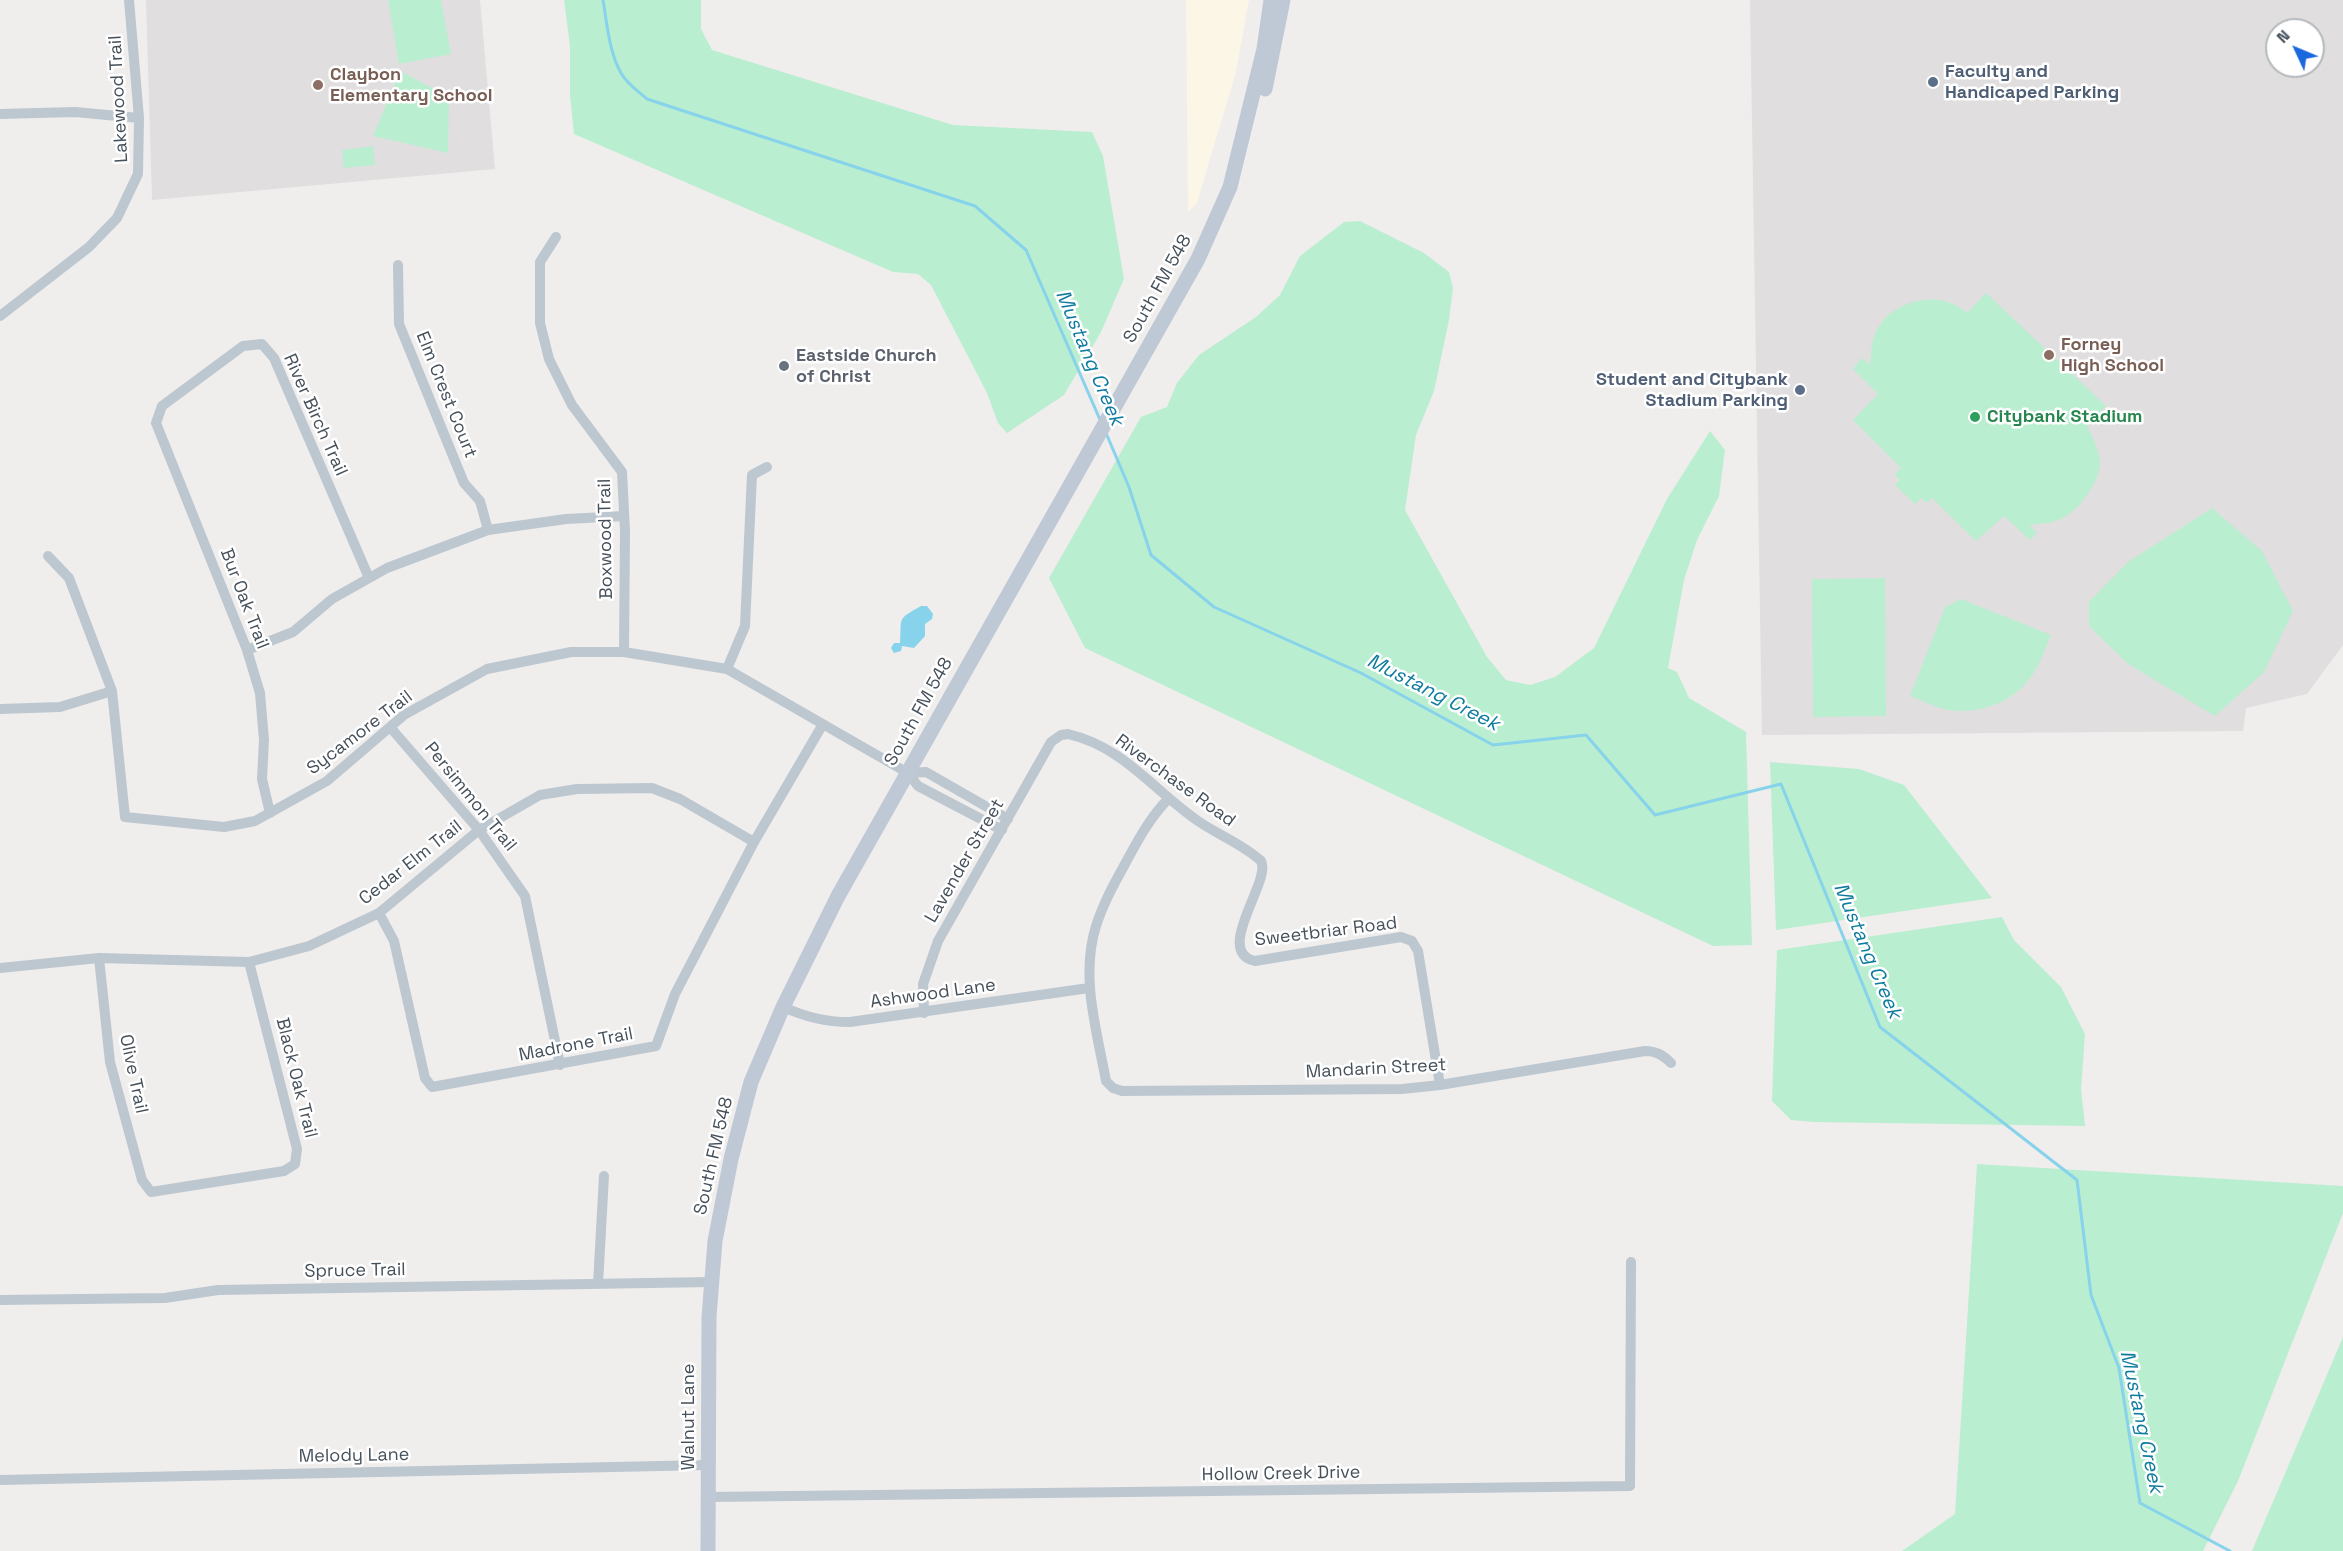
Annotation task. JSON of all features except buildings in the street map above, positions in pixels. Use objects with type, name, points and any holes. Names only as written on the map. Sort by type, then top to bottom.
[{"type":"main road","name":"South FM 548","points":[[711,1282],[715,1241],[731,1159],[752,1082],[783,1007],[838,896],[1198,259],[1230,187],[1264,49],[1271,0]]},
{"type":"main road","name":"South FM 548","points":[[1230,187],[1237,178],[1260,108],[1271,65],[1283,0]]},
{"type":"main road","name":"Walnut Lane","points":[[708,1551],[711,1282]]},
{"type":"street","name":"Lakewood Trail","points":[[0,316],[89,247],[117,218],[138,174],[139,118],[129,0]]},
{"type":"street","points":[[0,114],[75,112],[139,118]]},
{"type":"street","name":"Boxwood Trail","points":[[556,237],[540,262],[540,323],[549,359],[572,405],[622,472],[624,652]]},
{"type":"street","name":"Elm Crest Court","points":[[398,265],[399,324],[464,483],[480,501],[488,530]]},
{"type":"street","name":"River Birch Trail","points":[[162,406],[243,346],[262,344],[274,358],[369,578]]},
{"type":"street","name":"Bur Oak Trail","points":[[162,406],[156,423],[247,650],[260,693],[264,740],[262,779],[270,813]]},
{"type":"street","points":[[727,669],[745,626],[752,475],[767,467]]},
{"type":"street","points":[[247,650],[292,632],[332,599],[387,568],[488,530],[566,519],[624,516]]},
{"type":"street","points":[[0,709],[60,707],[112,691],[69,578],[48,556]]},
{"type":"street","name":"Sycamore Trail","points":[[112,691],[125,817],[224,827],[255,821],[327,781],[404,715],[487,669],[571,652],[624,652],[727,669],[908,773],[918,786],[1002,830]]},
{"type":"street","name":"Madrone Trail","points":[[379,913],[394,941],[425,1078],[432,1087],[656,1046],[675,994],[754,842],[823,724]]},
{"type":"street","name":"Persimmon Trail","points":[[390,727],[479,830],[525,896],[560,1065]]},
{"type":"street","name":"Riverchase Road","points":[[1061,735],[1076,736],[1125,759],[1168,799],[1208,828],[1255,855],[1264,866],[1245,919],[1240,945],[1245,956]]},
{"type":"street","name":"Lavender Street","points":[[924,1013],[923,984],[932,956],[1051,742],[1061,735]]},
{"type":"street","name":"Sycamore Trail","points":[[908,773],[926,772],[1008,819]]},
{"type":"street","name":"Cedar Elm Trail","points":[[0,968],[99,958],[249,962],[309,946],[379,913],[479,830],[540,795],[578,789],[652,788],[680,799],[754,842]]},
{"type":"street","points":[[1089,988],[1091,948],[1100,913],[1147,824],[1168,799]]},
{"type":"street","name":"Sweetbriar Road","points":[[1245,956],[1255,961],[1401,937],[1412,941],[1418,951],[1440,1085]]},
{"type":"street","name":"Olive Trail","points":[[99,958],[110,1062],[142,1180],[151,1192]]},
{"type":"street","name":"Black Oak Trail","points":[[151,1192],[284,1171],[295,1164],[297,1149],[249,962]]},
{"type":"street","name":"Ashwood Lane","points":[[783,1007],[807,1018],[828,1022],[850,1022],[1089,988]]},
{"type":"street","name":"Mandarin Street","points":[[1089,988],[1106,1081],[1113,1088],[1122,1091],[1391,1089],[1440,1085],[1645,1051],[1663,1055],[1671,1063]]},
{"type":"street","points":[[598,1284],[604,1176]]},
{"type":"street","name":"Hollow Creek Drive","points":[[708,1497],[1630,1486],[1630,1263]]},
{"type":"street","name":"Spruce Trail","points":[[0,1300],[165,1298],[218,1290],[711,1282]]},
{"type":"street","name":"Melody Lane","points":[[0,1480],[708,1465]]},
{"type":"shaded area","name":"Claybon Elementary School","points":[[146,0],[480,0],[495,169],[152,200]]},
{"type":"shaded area","points":[[1186,0],[1249,0],[1236,72],[1197,203],[1188,212]]},
{"type":"shaded area","name":"Forney High School","points":[[1750,0],[2343,0],[2343,645],[2307,694],[2246,708],[2243,731],[1762,735]]},
{"type":"green space","points":[[388,0],[441,0],[451,54],[399,64]]},
{"type":"green space","points":[[564,0],[701,0],[701,29],[712,50],[953,125],[1092,132],[1103,156],[1124,279],[1101,332],[1064,395],[1007,433],[998,423],[987,393],[931,285],[918,274],[893,272],[574,134],[570,95],[570,46]]},
{"type":"green space","points":[[400,71],[449,97],[448,153],[373,136]]},
{"type":"green space","points":[[373,146],[375,165],[344,168],[342,150]]},
{"type":"green space","points":[[1360,221],[1424,253],[1449,272],[1453,288],[1449,320],[1434,391],[1416,435],[1405,510],[1487,657],[1506,680],[1530,685],[1555,677],[1594,648],[1667,499],[1710,431],[1725,450],[1719,496],[1697,540],[1684,580],[1668,668],[1677,672],[1689,698],[1746,732],[1752,945],[1713,946],[1085,648],[1049,578],[1141,417],[1167,407],[1177,383],[1199,355],[1256,317],[1280,295],[1300,256],[1344,222]]},
{"type":"green space","name":"Citybank Stadium","points":[[1986,293],[2106,406],[2087,427],[2100,458],[2099,470],[2093,487],[2068,515],[2061,519],[2029,525],[2037,533],[2030,540],[2004,516],[1976,541],[1932,498],[1926,503],[1921,498],[1915,504],[1895,485],[1900,480],[1895,475],[1901,468],[1853,420],[1878,394],[1853,369],[1862,358],[1870,365],[1874,337],[1880,324],[1890,314],[1901,306],[1928,299],[1955,305],[1967,313]]},
{"type":"green space","points":[[2212,508],[2262,551],[2293,611],[2264,672],[2215,716],[2128,664],[2089,626],[2089,602],[2128,562]]},
{"type":"green space","points":[[1885,578],[1886,716],[1813,717],[1812,579]]},
{"type":"green space","points":[[1961,599],[2051,635],[2036,669],[2020,689],[1999,703],[1962,711],[1944,709],[1910,696],[1945,607]]},
{"type":"green space","points":[[1770,762],[1859,769],[1904,785],[1992,898],[1776,930]]},
{"type":"green space","points":[[2002,917],[2014,940],[2061,987],[2085,1034],[2081,1089],[2085,1126],[1814,1122],[1791,1120],[1772,1101],[1777,950]]},
{"type":"green space","points":[[1977,1164],[2343,1186],[2343,1213],[2238,1481],[2203,1551],[1902,1551],[1955,1514]]},
{"type":"green space","points":[[2343,1337],[2343,1551],[2252,1551]]},
{"type":"water","points":[[921,606],[927,606],[933,614],[932,619],[925,624],[925,636],[914,648],[902,646],[901,651],[894,653],[891,648],[894,643],[900,643],[902,620],[907,614]]},
{"type":"waterway","name":"Mustang Creek","points":[[603,0],[609,37],[617,65],[626,81],[647,99],[975,206],[1026,250],[1101,422]]},
{"type":"waterway","name":"Mustang Creek","points":[[1106,433],[1129,487],[1151,555],[1214,607],[1361,673],[1493,745],[1586,735],[1655,815],[1781,784],[1880,1027],[2077,1180],[2091,1295],[2119,1368],[2140,1503],[2230,1551]]},
{"type":"place","name":"Faculty and Handicaped Parking","points":[[1933,82]]},
{"type":"place","name":"Claybon Elementary School","points":[[318,85]]},
{"type":"place","name":"Forney High School","points":[[2049,355]]},
{"type":"place","name":"Eastside Church of Christ","points":[[784,366]]},
{"type":"place","name":"Student and Citybank Stadium Parking","points":[[1800,390]]},
{"type":"place","name":"Citybank Stadium","points":[[1975,417]]}]
